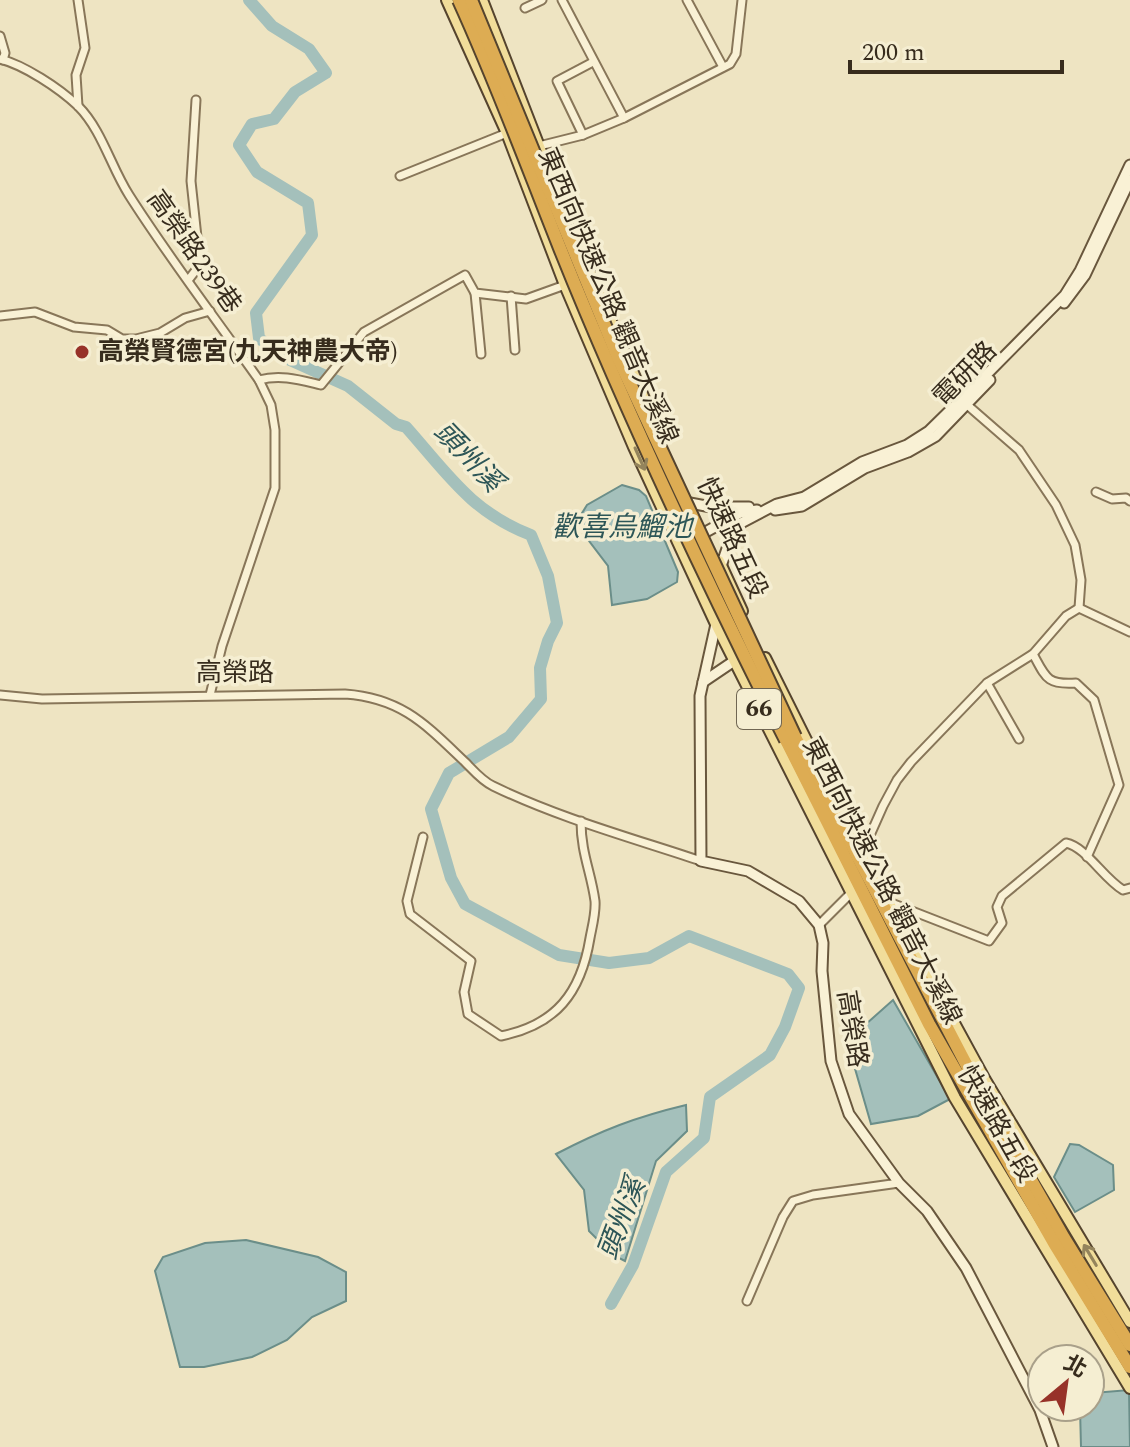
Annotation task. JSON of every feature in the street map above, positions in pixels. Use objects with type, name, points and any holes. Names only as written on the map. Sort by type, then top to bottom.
[{"type":"highway","name":"東西向快速公路 觀音大溪線","points":[[459,0],[644,443],[764,697],[929,1024],[1054,1243],[1130,1367]]},
{"type":"highway","name":"東西向快速公路 觀音大溪線","points":[[471,0],[654,439],[817,783],[945,1025],[1056,1224],[1130,1345]]},
{"type":"highway","points":[[915,949],[945,1025]]},
{"type":"highway","points":[[883,957],[929,1024]]},
{"type":"main road","name":"快速路五段","points":[[447,0],[507,133],[565,285],[679,548],[716,624],[955,1098],[1130,1388]]},
{"type":"main road","name":"快速路五段","points":[[482,0],[576,242],[690,503],[804,740],[985,1080],[1130,1322]]},
{"type":"street","points":[[78,0],[85,48],[76,75],[78,106]]},
{"type":"street","points":[[525,8],[542,0]]},
{"type":"street","points":[[562,0],[624,118]]},
{"type":"street","points":[[687,0],[723,67]]},
{"type":"street","points":[[539,146],[583,135],[624,118],[730,64],[736,54],[742,0]]},
{"type":"street","points":[[0,36],[5,53],[2,60]]},
{"type":"street","name":"高榮路239巷","points":[[2,60],[18,64],[78,106],[92,123],[140,213],[259,380],[271,405],[275,430],[275,488],[222,646],[210,695]]},
{"type":"street","points":[[583,135],[557,81],[593,62]]},
{"type":"street","points":[[189,279],[200,265],[191,181],[196,100]]},
{"type":"street","points":[[400,176],[507,133]]},
{"type":"street","name":"電研路","points":[[679,548],[703,531],[740,513],[802,506],[865,468],[908,452],[936,436],[963,402],[1065,295],[1080,271],[1130,165]]},
{"type":"street","name":"電研路","points":[[963,402],[1072,296],[1130,180]]},
{"type":"street","points":[[259,380],[271,376],[286,377],[321,385],[364,332],[465,275],[475,293],[481,354]]},
{"type":"street","points":[[475,293],[526,299],[565,285]]},
{"type":"street","points":[[511,296],[515,350]]},
{"type":"street","points":[[0,316],[35,312],[74,327],[107,330],[122,339],[136,339],[160,333],[185,318],[210,311]]},
{"type":"street","points":[[963,402],[1019,450],[1056,505],[1075,545],[1081,580],[1079,608]]},
{"type":"street","points":[[1096,492],[1112,499],[1126,498],[1130,501]]},
{"type":"street","points":[[690,503],[764,510]]},
{"type":"street","points":[[721,566],[729,543],[741,523],[764,510]]},
{"type":"street","points":[[1079,608],[1130,631]]},
{"type":"street","points":[[863,851],[897,780],[987,683],[1033,654],[1066,616],[1079,608]]},
{"type":"street","points":[[701,861],[700,722],[703,682],[716,624]]},
{"type":"street","points":[[703,682],[758,646]]},
{"type":"street","points":[[1033,654],[1045,677],[1057,684],[1076,683],[1094,700],[1119,785],[1087,857]]},
{"type":"street","points":[[987,683],[1019,739]]},
{"type":"street","name":"高榮路","points":[[0,695],[42,699],[345,694],[373,698],[410,713],[486,781],[581,821]]},
{"type":"street","points":[[423,837],[407,901],[410,914],[471,961],[464,992],[468,1014],[501,1036],[527,1031],[560,1010],[586,964],[595,904],[581,846],[581,821],[701,861],[748,871],[799,901],[819,925],[851,893]]},
{"type":"street","points":[[889,902],[989,941],[1002,923],[997,907],[1002,896],[1066,843],[1077,845],[1112,883],[1123,890],[1130,888]]},
{"type":"street","name":"高榮路","points":[[819,925],[823,943],[822,971],[831,1061],[849,1114],[899,1183],[927,1211],[966,1268],[1040,1410],[1053,1447]]},
{"type":"street","points":[[747,1301],[793,1201],[813,1195],[899,1183]]},
{"type":"water","name":"歡喜烏鰡池","points":[[622,485],[639,490],[646,496],[678,572],[677,582],[647,599],[612,605],[608,566],[583,533],[579,518],[587,505]]},
{"type":"water","points":[[893,1000],[950,1099],[918,1116],[871,1124],[847,1041]]},
{"type":"water","points":[[686,1105],[687,1131],[656,1161],[625,1261],[613,1255],[589,1231],[584,1190],[556,1154],[620,1125]]},
{"type":"water","points":[[1070,1144],[1079,1145],[1113,1165],[1114,1190],[1075,1212],[1054,1177]]},
{"type":"water","points":[[246,1240],[318,1257],[346,1272],[346,1301],[312,1317],[287,1340],[252,1357],[204,1367],[180,1367],[155,1271],[163,1257],[205,1243]]},
{"type":"water","points":[[1129,1390],[1130,1447],[1081,1447],[1080,1423],[1106,1423],[1106,1392]]},
{"type":"waterway","name":"頭州溪","points":[[249,0],[272,26],[309,49],[326,73],[295,92],[274,119],[252,124],[239,145],[257,172],[308,203],[312,235],[256,313],[259,338],[279,355],[348,386],[396,424],[406,427],[476,503],[510,526],[531,535],[548,576],[557,623],[540,668],[541,699],[509,737],[449,773],[431,809],[451,878],[465,904],[559,955],[609,963],[649,958],[689,936],[788,974],[799,988],[785,1027],[770,1055],[710,1097],[704,1138],[666,1172],[633,1265],[611,1304]]},
{"type":"place","name":"高榮賢德宮(九天神農大帝)","points":[[82,352]]}]
